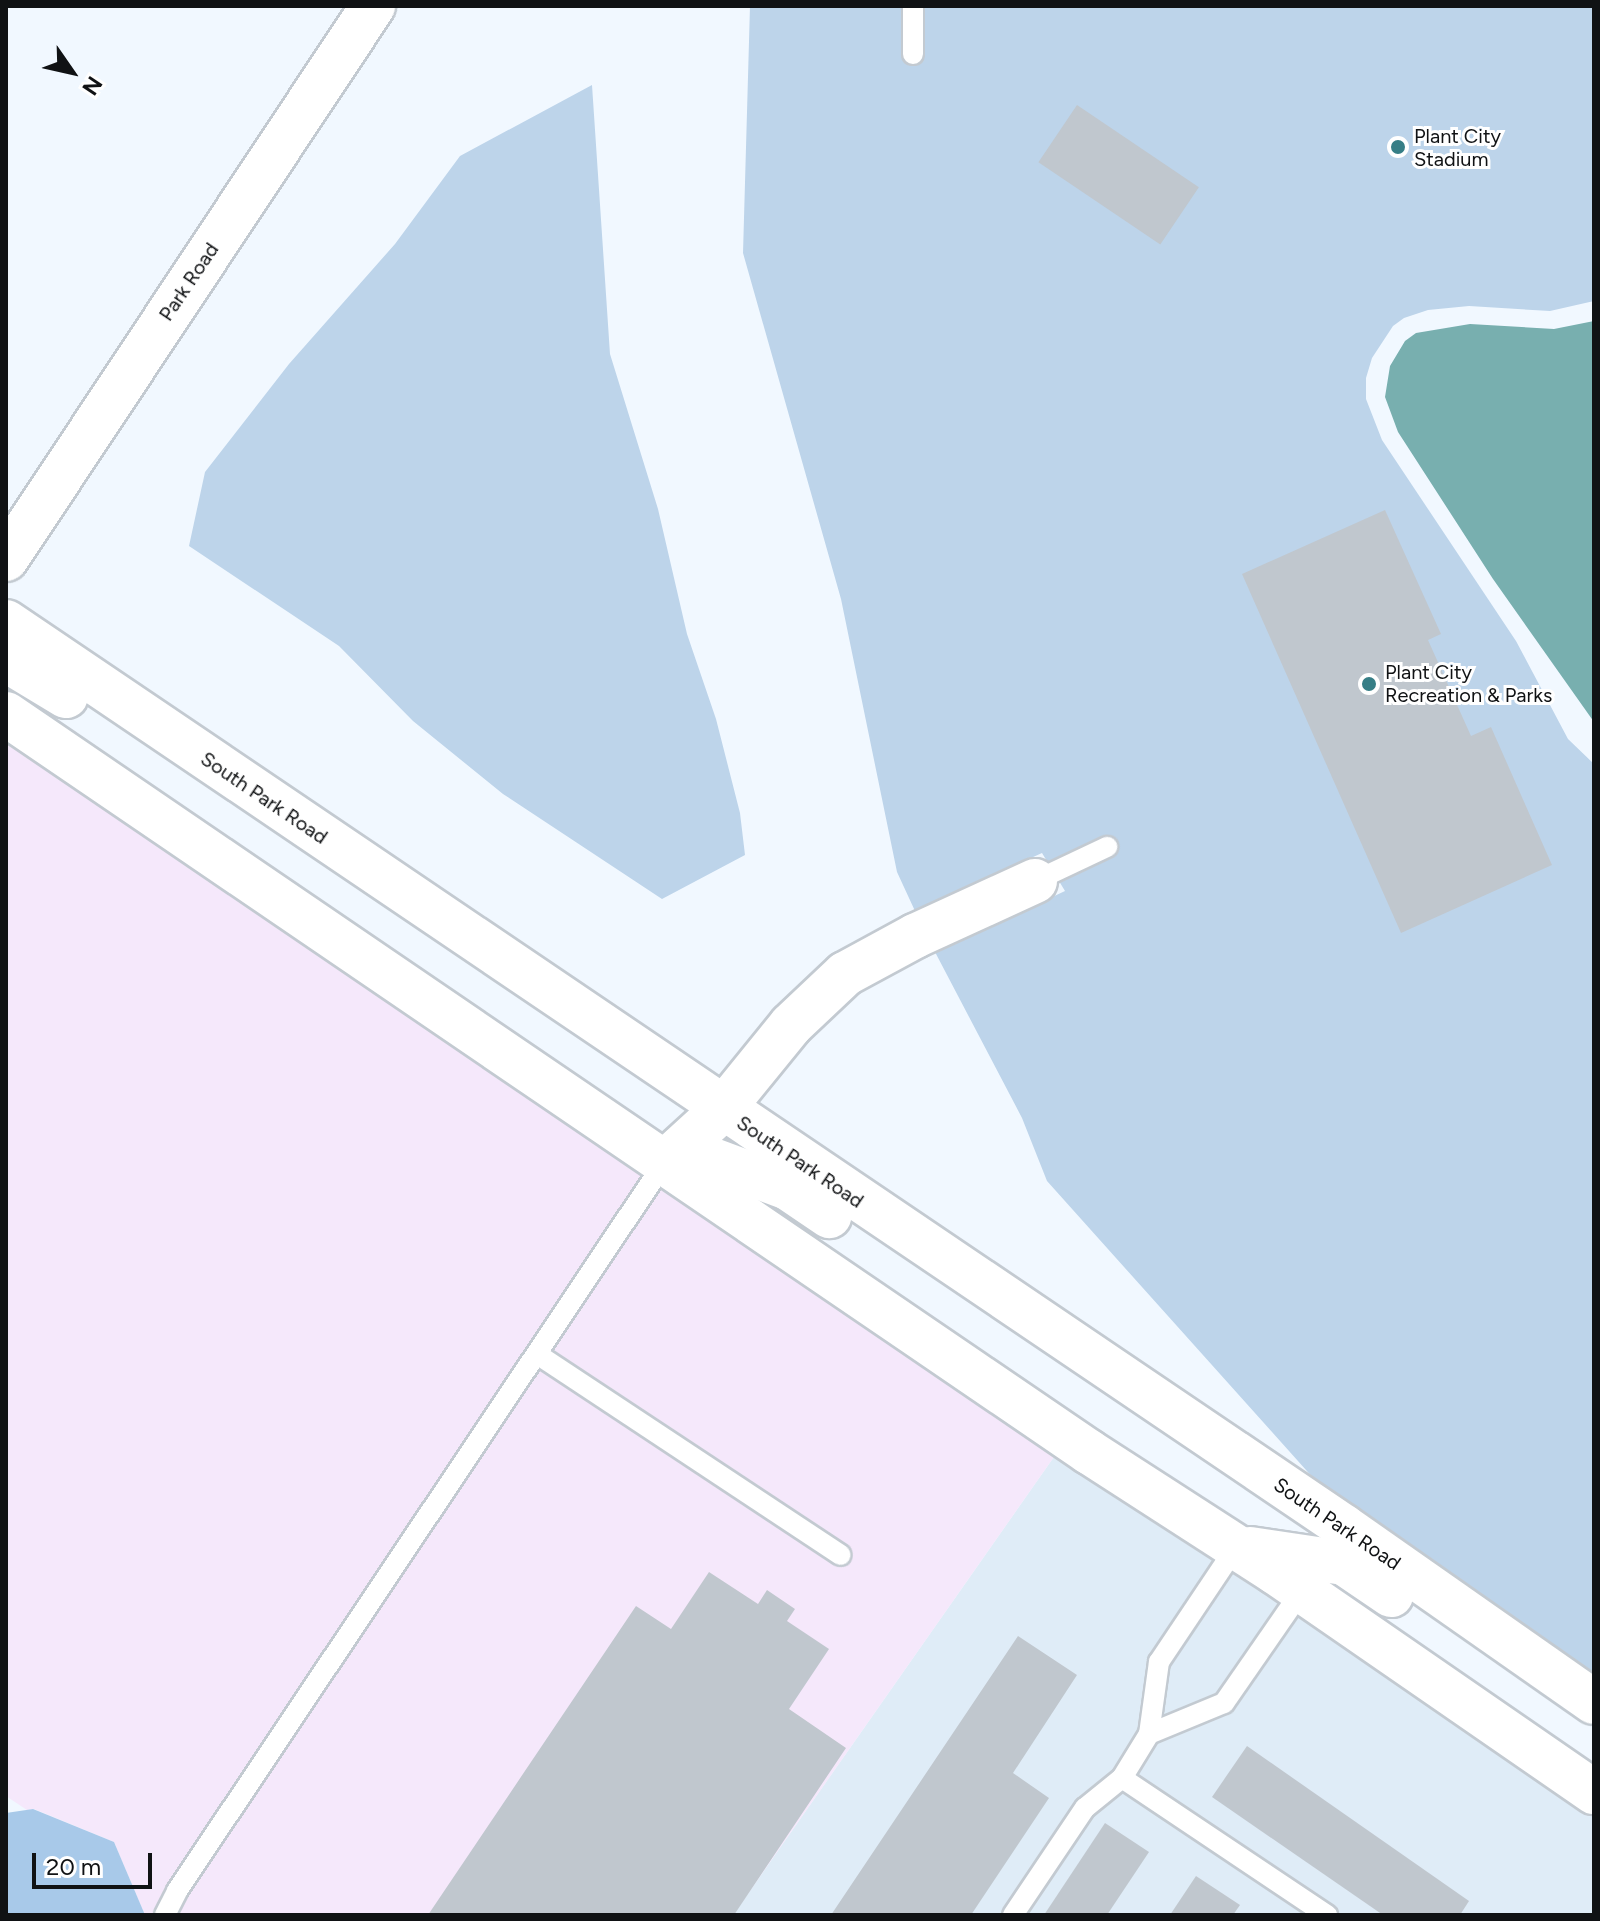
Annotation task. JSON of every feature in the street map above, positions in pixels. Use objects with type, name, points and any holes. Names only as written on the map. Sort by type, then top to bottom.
[{"type":"main road","name":"Park Road","points":[[6,559],[373,6]]},
{"type":"main road","name":"South Park Road","points":[[6,622],[1218,1445],[1322,1559],[1594,1792]]},
{"type":"main road","points":[[6,660],[46,682],[373,904],[439,917]]},
{"type":"main road","name":"South Park Road","points":[[6,714],[673,1155],[1089,1452],[1236,1547],[1322,1559],[1594,1702]]},
{"type":"main road","points":[[673,1155],[722,1110],[791,1025],[845,974],[915,936],[1035,881]]},
{"type":"main road","points":[[673,1155],[788,1188],[1121,1413],[1218,1445]]},
{"type":"main road","points":[[1322,1559],[1344,1563],[1594,1734]]},
{"type":"lane","points":[[913,6],[913,54]]},
{"type":"lane","points":[[1035,881],[1107,847]]},
{"type":"lane","points":[[165,1915],[177,1891],[673,1155]]},
{"type":"lane","points":[[537,1354],[841,1555]]},
{"type":"lane","points":[[1013,1915],[1085,1808],[1122,1778],[1149,1734],[1159,1662],[1236,1547]]},
{"type":"lane","points":[[1149,1734],[1224,1703],[1322,1559]]},
{"type":"lane","points":[[1122,1778],[1327,1915]]},
{"type":"shaded area","points":[[750,6],[1594,6],[1594,301],[1550,311],[1469,306],[1428,310],[1404,318],[1393,326],[1372,358],[1366,378],[1366,399],[1382,440],[1516,641],[1568,739],[1594,764],[1594,1677],[1323,1489],[1047,1181],[1022,1118],[935,952],[1065,891],[1042,853],[915,911],[897,872],[841,599],[743,253]]},
{"type":"shaded area","points":[[592,85],[610,354],[658,509],[687,634],[716,719],[740,813],[745,855],[662,899],[503,794],[413,721],[339,646],[189,546],[205,472],[289,364],[395,244],[460,156]]},
{"type":"shaded area","points":[[1594,321],[1594,722],[1493,579],[1398,432],[1385,397],[1390,366],[1405,341],[1416,333],[1470,324],[1554,329]]},
{"type":"shaded area","points":[[6,739],[651,1179],[665,1193],[669,1191],[1056,1454],[733,1915],[145,1915],[114,1842],[34,1809],[27,1810],[6,1796]]},
{"type":"shaded area","points":[[1056,1454],[1214,1557],[1213,1565],[1230,1568],[1264,1589],[1594,1816],[1594,1915],[733,1915]]},
{"type":"shaded area","points":[[33,1809],[114,1842],[145,1915],[6,1915],[6,1813]]},
{"type":"building","points":[[1077,105],[1199,187],[1160,244],[1038,162]]},
{"type":"building","name":"Plant City Recreation & Parks","points":[[1385,510],[1441,634],[1428,640],[1471,736],[1491,727],[1552,865],[1401,933],[1242,574]]},
{"type":"building","points":[[709,1572],[758,1604],[767,1590],[795,1609],[787,1621],[829,1649],[789,1709],[846,1748],[734,1915],[428,1915],[636,1606],[671,1629]]},
{"type":"building","points":[[1018,1636],[1077,1675],[1013,1773],[1049,1798],[971,1915],[831,1915]]},
{"type":"building","points":[[1247,1746],[1469,1901],[1460,1915],[1383,1915],[1212,1797]]},
{"type":"building","points":[[1105,1823],[1149,1852],[1107,1915],[1044,1915]]},
{"type":"building","points":[[1196,1876],[1240,1905],[1233,1915],[1170,1915]]},
{"type":"place","name":"Plant City Stadium","points":[[1398,147]]},
{"type":"place","name":"Plant City Recreation & Parks","points":[[1369,684]]}]
